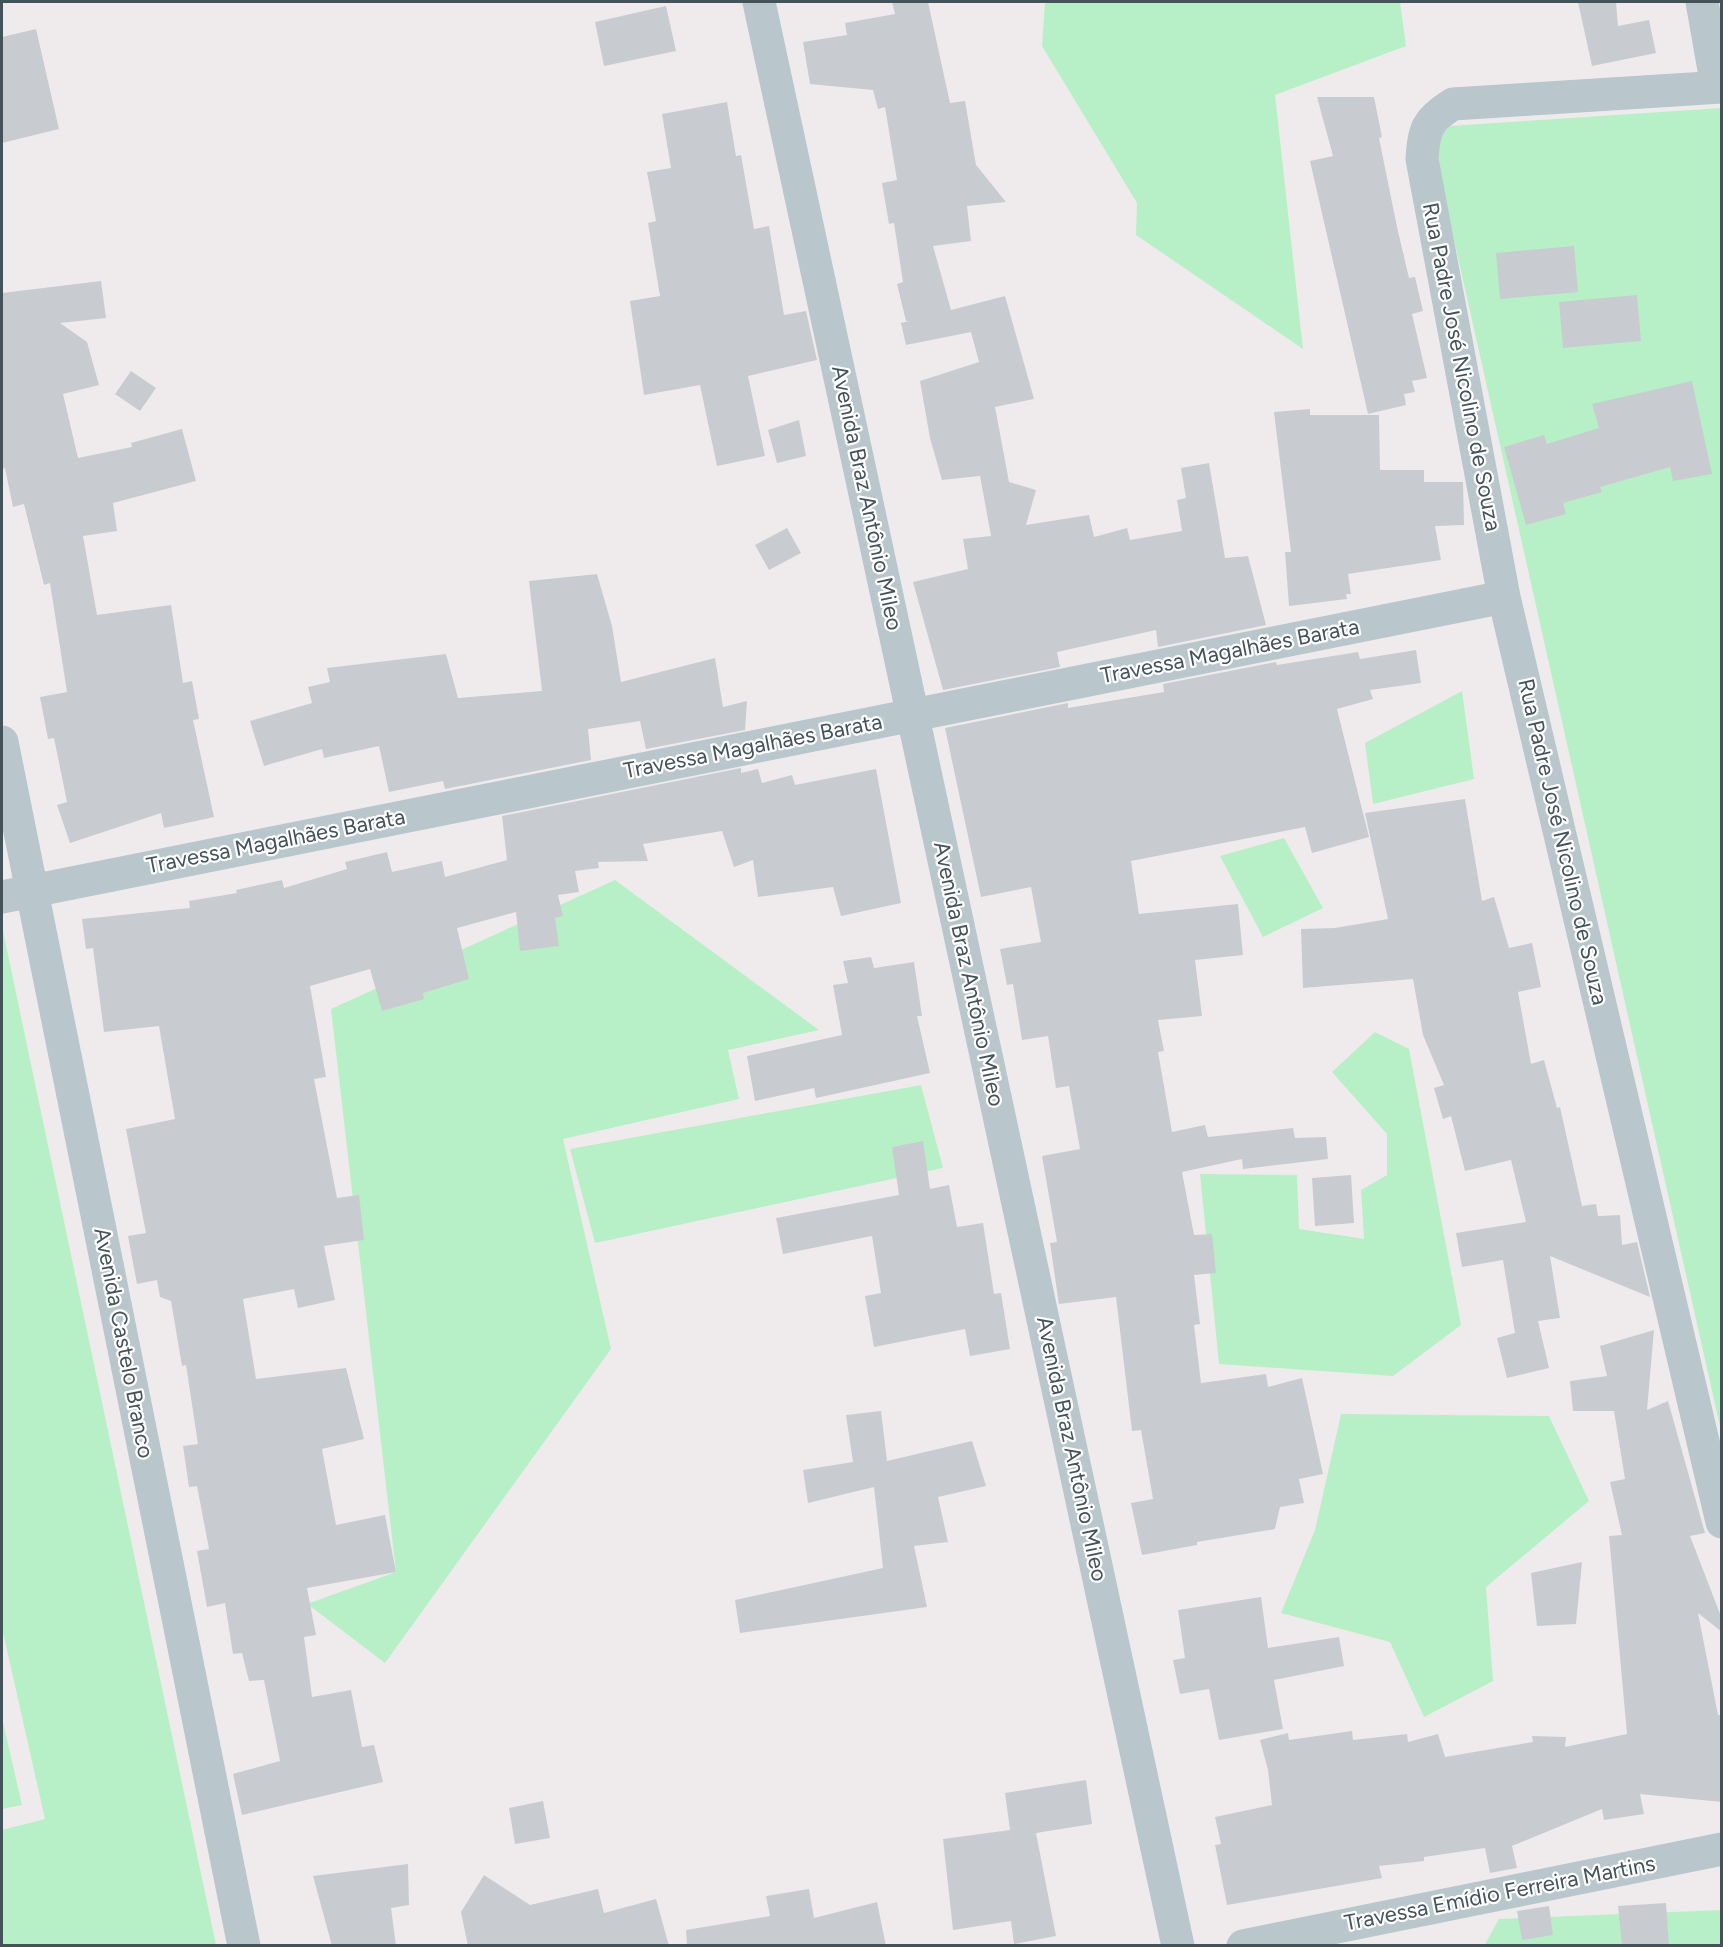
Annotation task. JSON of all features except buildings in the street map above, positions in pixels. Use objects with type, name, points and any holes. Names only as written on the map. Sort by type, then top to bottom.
[{"type":"street","name":"Avenida Braz Antônio Mileo","points":[[759,2],[1178,1946]]},
{"type":"street","points":[[1702,2],[1719,87]]},
{"type":"street","name":"Rua Padre José Nicolino de Souza","points":[[1719,87],[1453,104],[1436,114],[1424,132],[1422,159],[1504,597],[1722,1522]]},
{"type":"street","name":"Travessa Magalhães Barata","points":[[17,894],[1504,597]]},
{"type":"street","name":"Avenida Castelo Branco","points":[[2,742],[17,894],[244,1946]]},
{"type":"street","name":"Travessa Emídio Ferreira Martins","points":[[1243,1946],[1722,1849]]},
{"type":"green space","points":[[1045,2],[1400,2],[1406,46],[1275,95],[1303,349],[1136,235],[1137,203],[1042,46]]},
{"type":"green space","points":[[1721,108],[1721,1431],[1435,155],[1437,139],[1450,126]]},
{"type":"green space","points":[[1462,691],[1474,779],[1373,804],[1365,743]]},
{"type":"green space","points":[[1284,838],[1323,908],[1263,937],[1220,856]]},
{"type":"green space","points":[[615,880],[819,1030],[728,1050],[739,1099],[563,1139],[611,1349],[385,1663],[310,1606],[304,1605],[396,1572],[331,1009]]},
{"type":"green space","points":[[2,931],[216,1945],[2,1945],[2,1830],[45,1819],[2,1628]]},
{"type":"green space","points":[[1375,1032],[1409,1049],[1461,1325],[1393,1376],[1219,1364],[1200,1174],[1297,1175],[1299,1229],[1364,1239],[1361,1190],[1387,1175],[1387,1134],[1332,1072]]},
{"type":"green space","points":[[921,1085],[943,1168],[595,1243],[570,1149]]},
{"type":"green space","points":[[1341,1414],[1549,1416],[1589,1501],[1486,1587],[1493,1681],[1424,1717],[1390,1642],[1281,1613],[1315,1530]]},
{"type":"green space","points":[[2,1718],[22,1805],[2,1809]]},
{"type":"green space","points":[[1721,1910],[1721,1945],[1484,1946],[1499,1919]]}]
